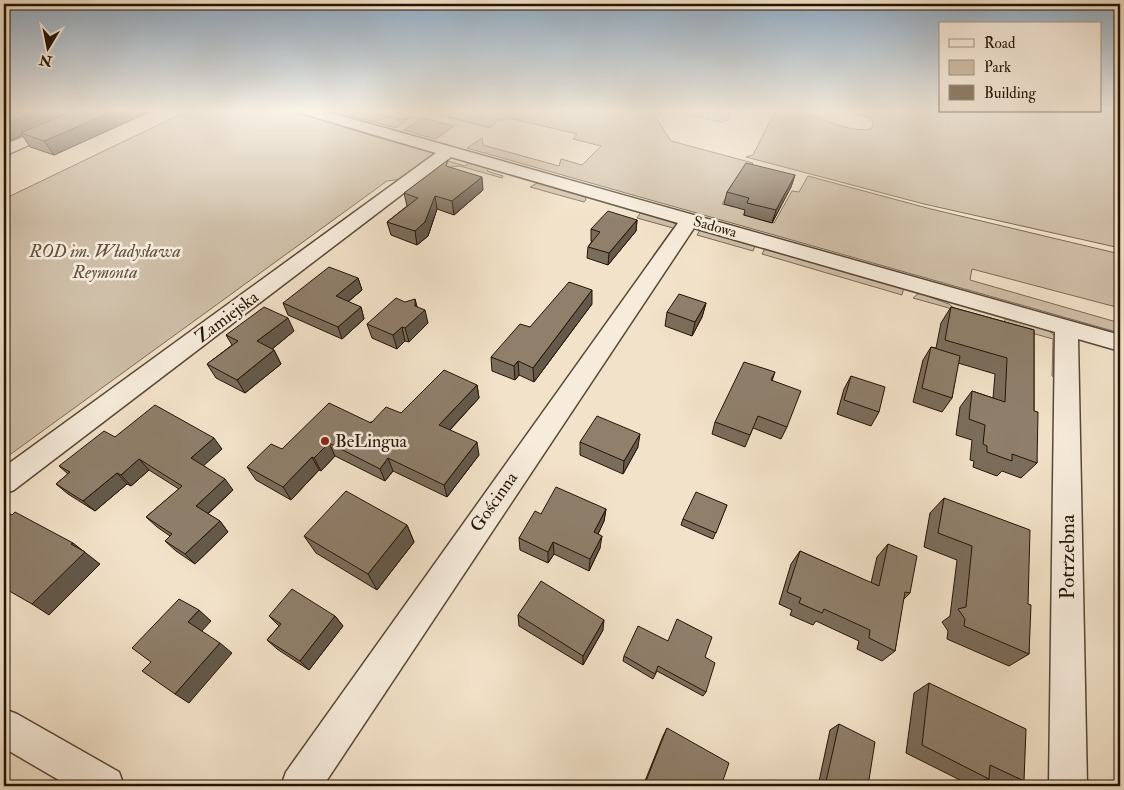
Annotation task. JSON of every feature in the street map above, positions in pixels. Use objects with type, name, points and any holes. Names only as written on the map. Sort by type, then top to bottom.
[{"type":"street","name":"Sadowa","points":[[438,148],[1120,343]]},
{"type":"street","name":"Zamiejska","points":[[4,482],[449,151]]},
{"type":"street","name":"Gościnna","points":[[300,786],[690,220]]},
{"type":"street","name":"Potrzebna","points":[[1066,328],[1068,786]]},
{"type":"street","points":[[4,727],[105,786]]},
{"type":"green space","name":"ROD im. Władysława Reymonta","points":[[110,148],[424,148],[431,150],[433,153],[432,156],[402,179],[387,181],[4,459],[4,199]]},
{"type":"green space","points":[[467,148],[493,148],[559,166],[561,159],[582,165],[599,148],[697,148],[753,163],[751,165],[764,180],[743,215],[774,223],[792,191],[799,192],[808,176],[931,209],[1120,254],[1120,308],[972,269],[970,280],[1120,323],[1120,333]],"holes":[[[753,178],[734,207],[722,204],[736,183]]]},
{"type":"green space","points":[[757,148],[1120,148],[1120,248],[924,204],[746,157],[753,155]]},
{"type":"green space","points":[[448,161],[465,166],[470,162],[489,168],[487,171],[503,176],[502,178],[460,166],[443,168]]},
{"type":"green space","points":[[539,182],[585,195],[586,200],[584,202],[530,187]]},
{"type":"green space","points":[[641,212],[669,220],[677,225],[657,256],[653,256],[673,228],[637,218]]},
{"type":"green space","points":[[700,230],[754,244],[755,246],[753,251],[697,235]]},
{"type":"green space","points":[[768,248],[904,287],[902,295],[762,254]]},
{"type":"green space","points":[[919,293],[949,304],[956,310],[913,298]]},
{"type":"green space","points":[[1006,317],[1048,330],[1057,338],[1061,380],[1052,376],[1053,339],[1003,325]]},
{"type":"building","points":[[448,160],[446,166],[482,177],[452,201],[435,196],[425,222],[415,231],[387,222],[418,198],[404,193]]},
{"type":"building","points":[[746,163],[795,175],[776,210],[747,203],[749,198],[727,192]]},
{"type":"building","points":[[608,211],[637,220],[609,253],[588,247],[600,232],[591,229]]},
{"type":"building","points":[[329,267],[358,278],[336,296],[361,307],[338,327],[283,303]]},
{"type":"building","points":[[569,282],[592,290],[533,368],[518,361],[514,366],[491,357],[520,324],[530,327]]},
{"type":"building","points":[[679,294],[706,303],[695,322],[667,312]]},
{"type":"building","points":[[396,298],[405,302],[415,299],[415,306],[425,310],[405,328],[402,327],[393,335],[367,324]]},
{"type":"building","points":[[264,307],[288,318],[257,341],[274,350],[237,380],[207,364],[238,341],[226,335]]},
{"type":"building","points":[[951,307],[1034,330],[1034,411],[1038,412],[1037,463],[1012,454],[1012,461],[987,452],[987,446],[983,444],[985,425],[969,419],[972,391],[1005,402],[1007,358],[945,340]]},
{"type":"building","points":[[931,347],[960,356],[952,398],[922,388]]},
{"type":"building","points":[[744,362],[775,372],[771,380],[801,391],[787,427],[758,416],[750,435],[715,422]]},
{"type":"building","points":[[444,370],[477,385],[439,425],[477,442],[444,485],[388,458],[380,469],[329,443],[314,458],[312,457],[283,487],[247,467],[271,444],[282,449],[329,403],[371,423],[386,407],[401,413]]},
{"type":"building","points":[[851,376],[885,387],[879,412],[844,400]]},
{"type":"building","points":[[155,405],[214,438],[191,458],[225,479],[196,506],[220,521],[185,554],[165,541],[172,534],[146,517],[182,486],[139,459],[121,475],[117,473],[83,501],[56,484],[70,472],[59,466],[104,431],[115,437]]},
{"type":"building","points":[[597,416],[640,434],[624,461],[580,442]]},
{"type":"building","points":[[556,487],[606,509],[594,532],[602,536],[590,559],[553,542],[548,552],[519,538],[535,511],[541,514]]},
{"type":"building","points":[[346,491],[407,525],[368,574],[304,536]]},
{"type":"building","points":[[696,492],[727,505],[716,533],[683,519]]},
{"type":"building","points":[[944,498],[1030,530],[1028,604],[1031,605],[1029,654],[964,626],[965,619],[958,609],[966,607],[972,546],[938,533]]},
{"type":"building","points":[[4,510],[12,515],[15,512],[73,543],[71,544],[85,552],[32,604],[4,588]]},
{"type":"building","points":[[888,544],[917,556],[910,593],[905,592],[895,651],[869,638],[870,630],[824,609],[822,613],[799,603],[801,598],[787,592],[800,551],[879,586]]},
{"type":"building","points":[[541,581],[604,620],[583,656],[518,615]]},
{"type":"building","points":[[292,589],[335,616],[300,661],[267,640],[281,624],[269,616]]},
{"type":"building","points":[[179,599],[199,610],[188,622],[220,643],[175,694],[142,671],[151,662],[132,648]]},
{"type":"building","points":[[677,619],[712,637],[705,657],[715,663],[706,692],[658,666],[655,674],[624,656],[638,626],[668,641]]},
{"type":"building","points":[[929,683],[1026,729],[1024,781],[990,765],[989,779],[922,745]]},
{"type":"building","points":[[839,724],[875,742],[868,786],[825,786]]},
{"type":"building","points":[[667,728],[729,763],[721,786],[644,786]]},
{"type":"waterway","points":[[418,148],[422,149]]},
{"type":"place","name":"BeLingua","points":[[325,441]]}]
